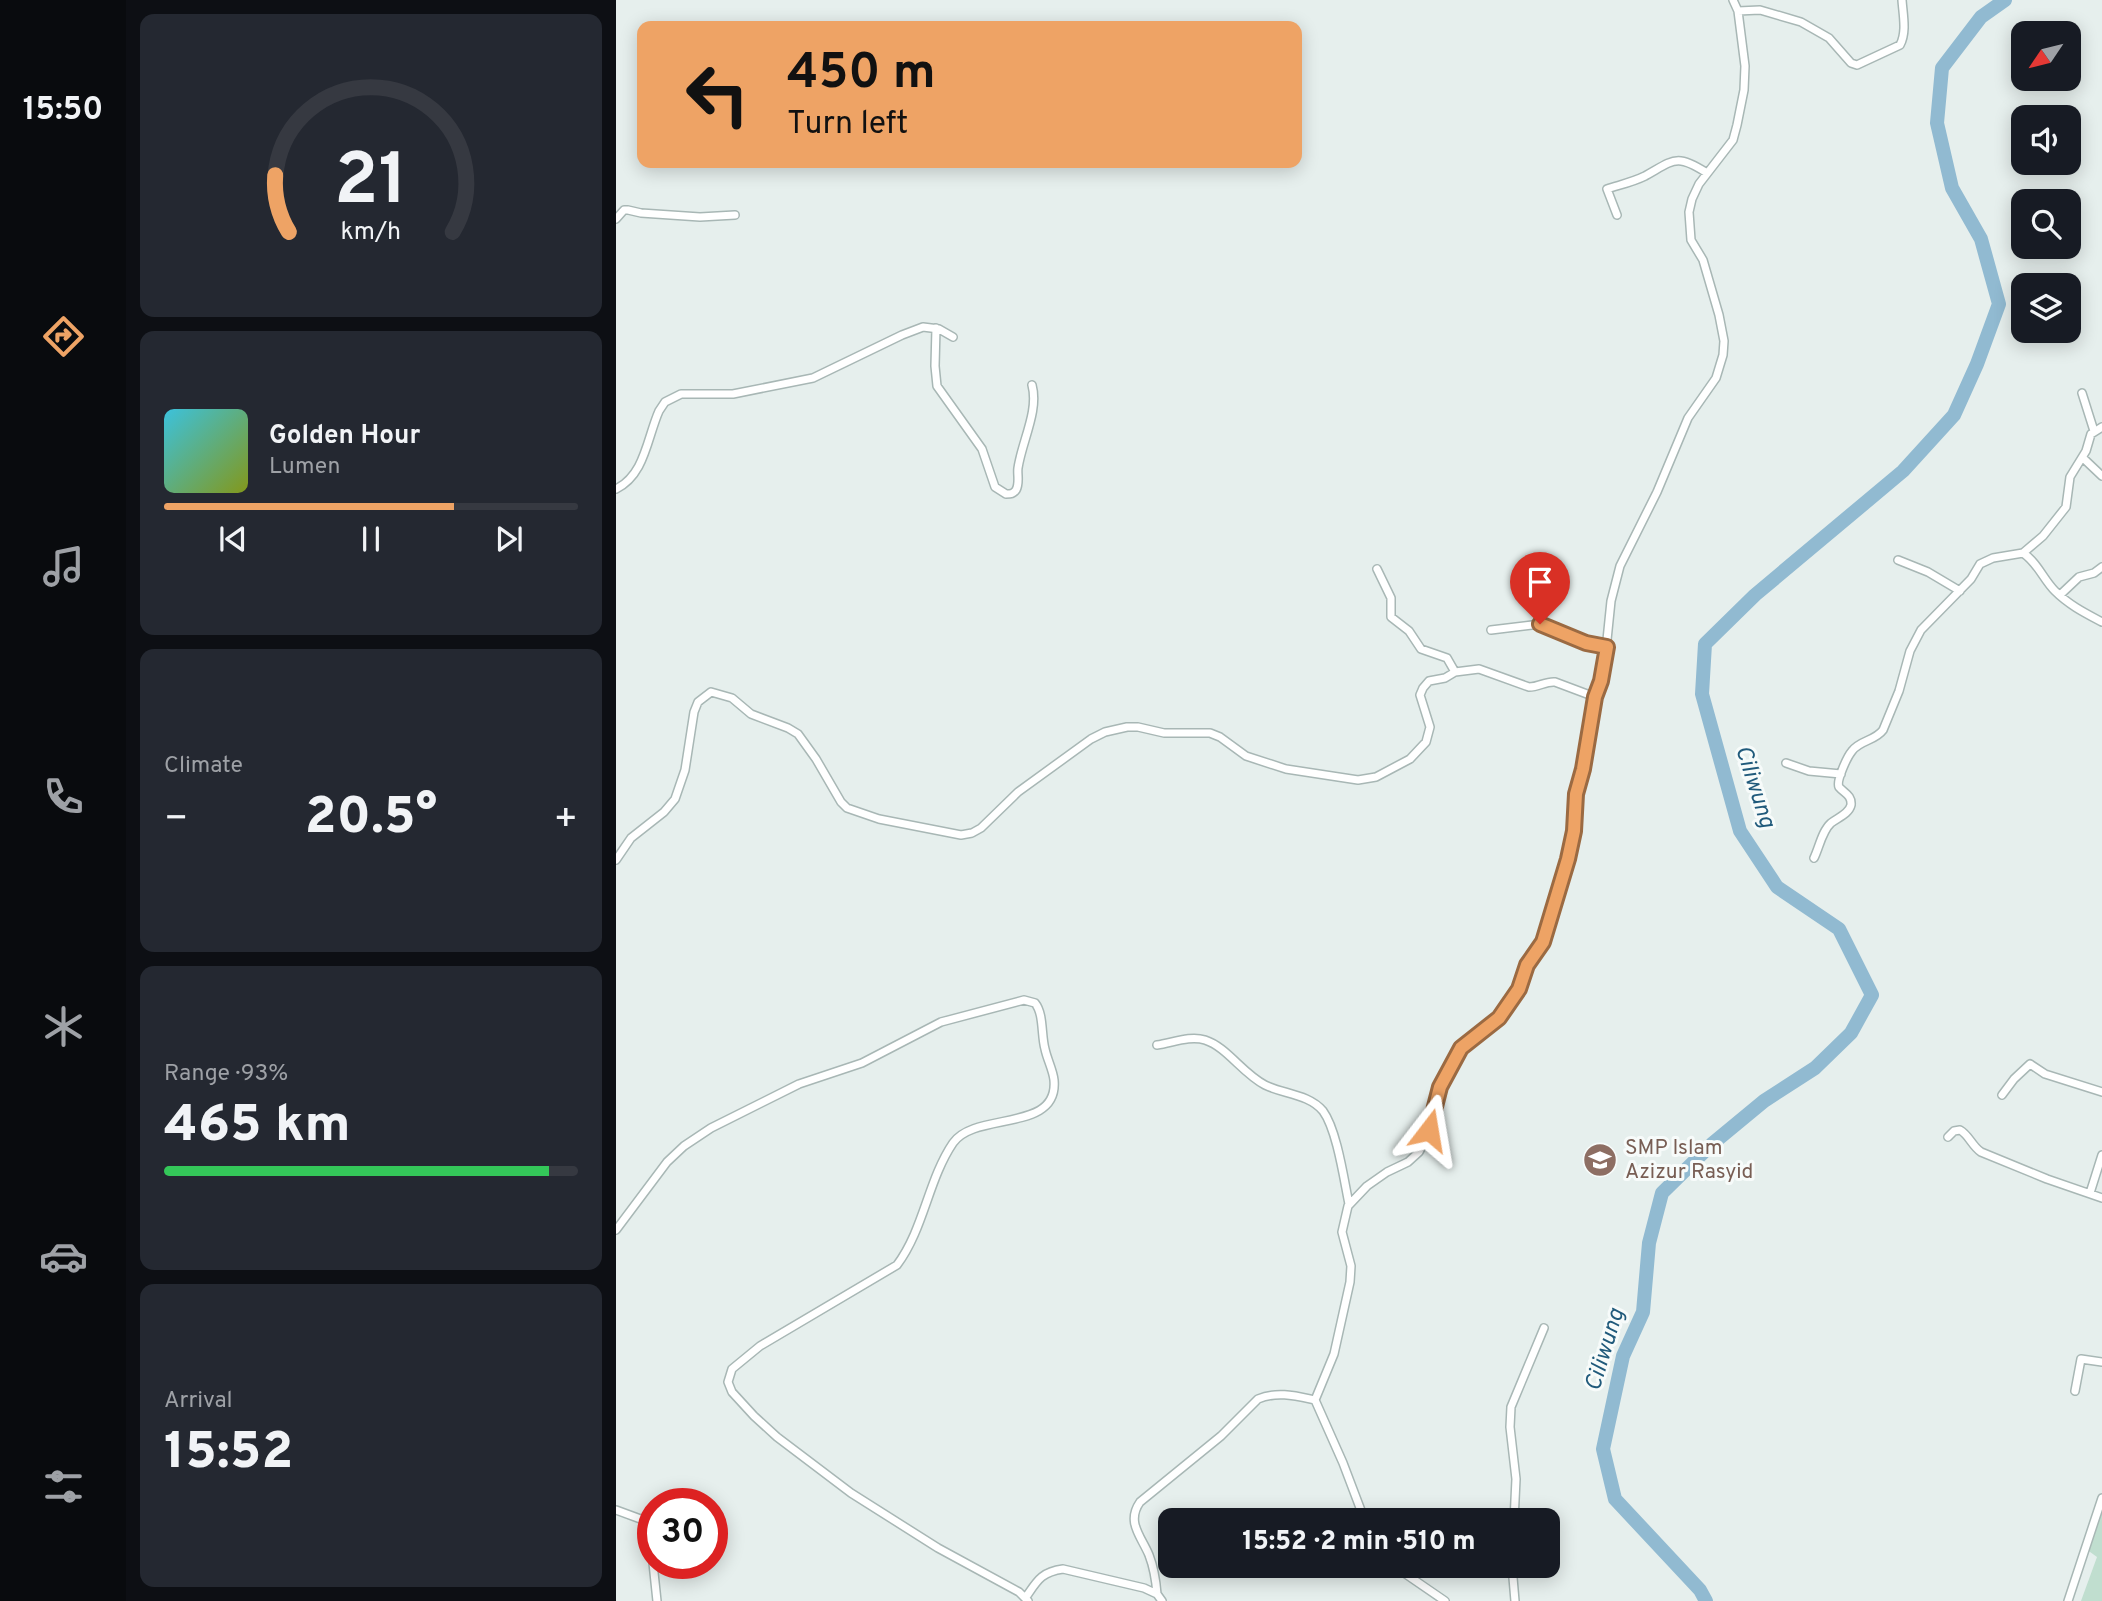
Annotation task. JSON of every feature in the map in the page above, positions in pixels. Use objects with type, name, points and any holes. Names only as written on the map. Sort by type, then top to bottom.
[{"type":"street","points":[[1349,1204],[1372,1182],[1408,1162],[1419,1152],[1426,1138],[1440,1087],[1458,1053],[1499,1018],[1519,989],[1527,965],[1541,946],[1574,831],[1576,794],[1595,697],[1601,681],[1611,601],[1618,570],[1663,480],[1688,418],[1711,386],[1722,362],[1724,341],[1718,310],[1703,260],[1692,243],[1689,212],[1692,199],[1707,173],[1733,140],[1741,105],[1745,66],[1738,11],[1733,0]]},
{"type":"street","points":[[1738,11],[1760,10],[1801,22],[1829,38],[1851,63],[1857,65],[1900,45],[1903,39],[1902,0]]},
{"type":"street","points":[[1617,215],[1607,189],[1643,177],[1665,163],[1675,161],[1690,162],[1707,173]]},
{"type":"street","points":[[616,219],[628,209],[641,213],[699,217],[735,215]]},
{"type":"street","points":[[616,489],[627,482],[638,469],[659,411],[665,402],[672,398],[690,392],[733,394],[807,379],[926,327],[936,328],[953,337]]},
{"type":"street","points":[[936,328],[937,386],[982,449],[995,486],[1006,494],[1013,494],[1018,482],[1018,469],[1032,407],[1032,385]]},
{"type":"street","points":[[1814,858],[1829,825],[1848,811],[1849,796],[1838,785],[1841,774],[1856,747],[1881,733],[1899,691],[1915,639],[1928,621],[1960,591],[1984,562],[2023,553],[2043,536],[2065,509],[2070,477],[2083,458],[2091,434],[2098,429],[2082,393]]},
{"type":"street","points":[[2083,458],[2102,476]]},
{"type":"street","points":[[2023,553],[2060,595],[2074,607],[2102,622]]},
{"type":"street","points":[[1899,560],[1928,572],[1960,591]]},
{"type":"street","points":[[2060,595],[2079,577],[2102,568]]},
{"type":"street","points":[[1377,569],[1391,598],[1391,617],[1409,631],[1421,649],[1447,658],[1455,672]]},
{"type":"street","points":[[1491,630],[1540,624],[1586,643],[1607,647]]},
{"type":"street","points":[[616,860],[628,841],[676,799],[685,770],[694,712],[698,702],[710,692],[732,698],[751,715],[798,734],[847,808],[868,816],[957,835],[972,833],[981,828],[1027,785],[1094,737],[1128,727],[1164,733],[1210,733],[1246,756],[1293,771],[1358,780],[1376,777],[1410,758],[1426,742],[1430,727],[1421,692],[1429,681],[1445,678],[1455,672],[1479,669],[1529,687],[1551,681],[1558,682],[1595,697]]},
{"type":"street","points":[[1786,763],[1809,771],[1841,774]]},
{"type":"street","points":[[616,1230],[667,1162],[695,1138],[719,1123],[799,1084],[862,1063],[941,1022],[1024,1000],[1035,1003],[1039,1009],[1042,1041],[1054,1078],[1053,1090],[1046,1104],[1027,1116],[964,1132],[946,1154],[909,1247],[897,1265],[760,1346],[732,1369],[728,1382],[732,1392],[754,1416],[808,1462],[909,1531],[1027,1599],[1040,1577],[1063,1569],[1144,1588],[1159,1598]]},
{"type":"street","points":[[1157,1045],[1194,1038],[1208,1041],[1264,1085],[1315,1104],[1326,1117],[1349,1204],[1342,1229],[1351,1266],[1334,1354],[1315,1400],[1360,1508]]},
{"type":"street","points":[[2002,1096],[2014,1079],[2030,1064],[2045,1074],[2102,1092]]},
{"type":"street","points":[[1948,1137],[1954,1131],[1960,1130],[1981,1152],[2102,1198]]},
{"type":"street","points":[[2090,1193],[2102,1155]]},
{"type":"street","points":[[1515,1508],[1516,1479],[1510,1427],[1511,1407],[1544,1328]]},
{"type":"street","points":[[2075,1391],[2081,1359],[2102,1362]]},
{"type":"street","points":[[1159,1598],[1149,1556],[1133,1521],[1135,1508],[1221,1436],[1258,1399],[1264,1396],[1289,1395],[1315,1400]]},
{"type":"street","points":[[2068,1601],[2102,1498]]},
{"type":"street","points":[[616,1510],[637,1518]]},
{"type":"street","points":[[1411,1578],[1445,1601]]},
{"type":"street","points":[[1513,1578],[1515,1601]]},
{"type":"street","points":[[655,1579],[657,1601]]},
{"type":"green space","points":[[2102,1498],[2102,1601],[2081,1601],[2097,1557],[2086,1549]]},
{"type":"waterway","name":"Ciliwung","points":[[1706,1601],[1700,1590],[1615,1499],[1603,1449],[1623,1356],[1643,1312],[1649,1243],[1662,1193],[1712,1144],[1764,1101],[1815,1068],[1851,1033],[1872,995],[1839,929],[1777,887],[1740,831],[1702,694],[1705,644],[1755,595],[1903,471],[1954,415],[1977,364],[1999,304],[1981,239],[1952,188],[1937,123],[1942,68],[1981,17],[2005,0]]},
{"type":"place","name":"SMP Islam Azizur Rasyid","points":[[1600,1160]]},
{"type":"route","points":[[1429,1130],[1440,1087],[1461,1048],[1499,1018],[1519,989],[1527,965],[1540,949],[1568,859],[1574,831],[1576,794],[1607,647],[1586,643],[1540,624]]}]
